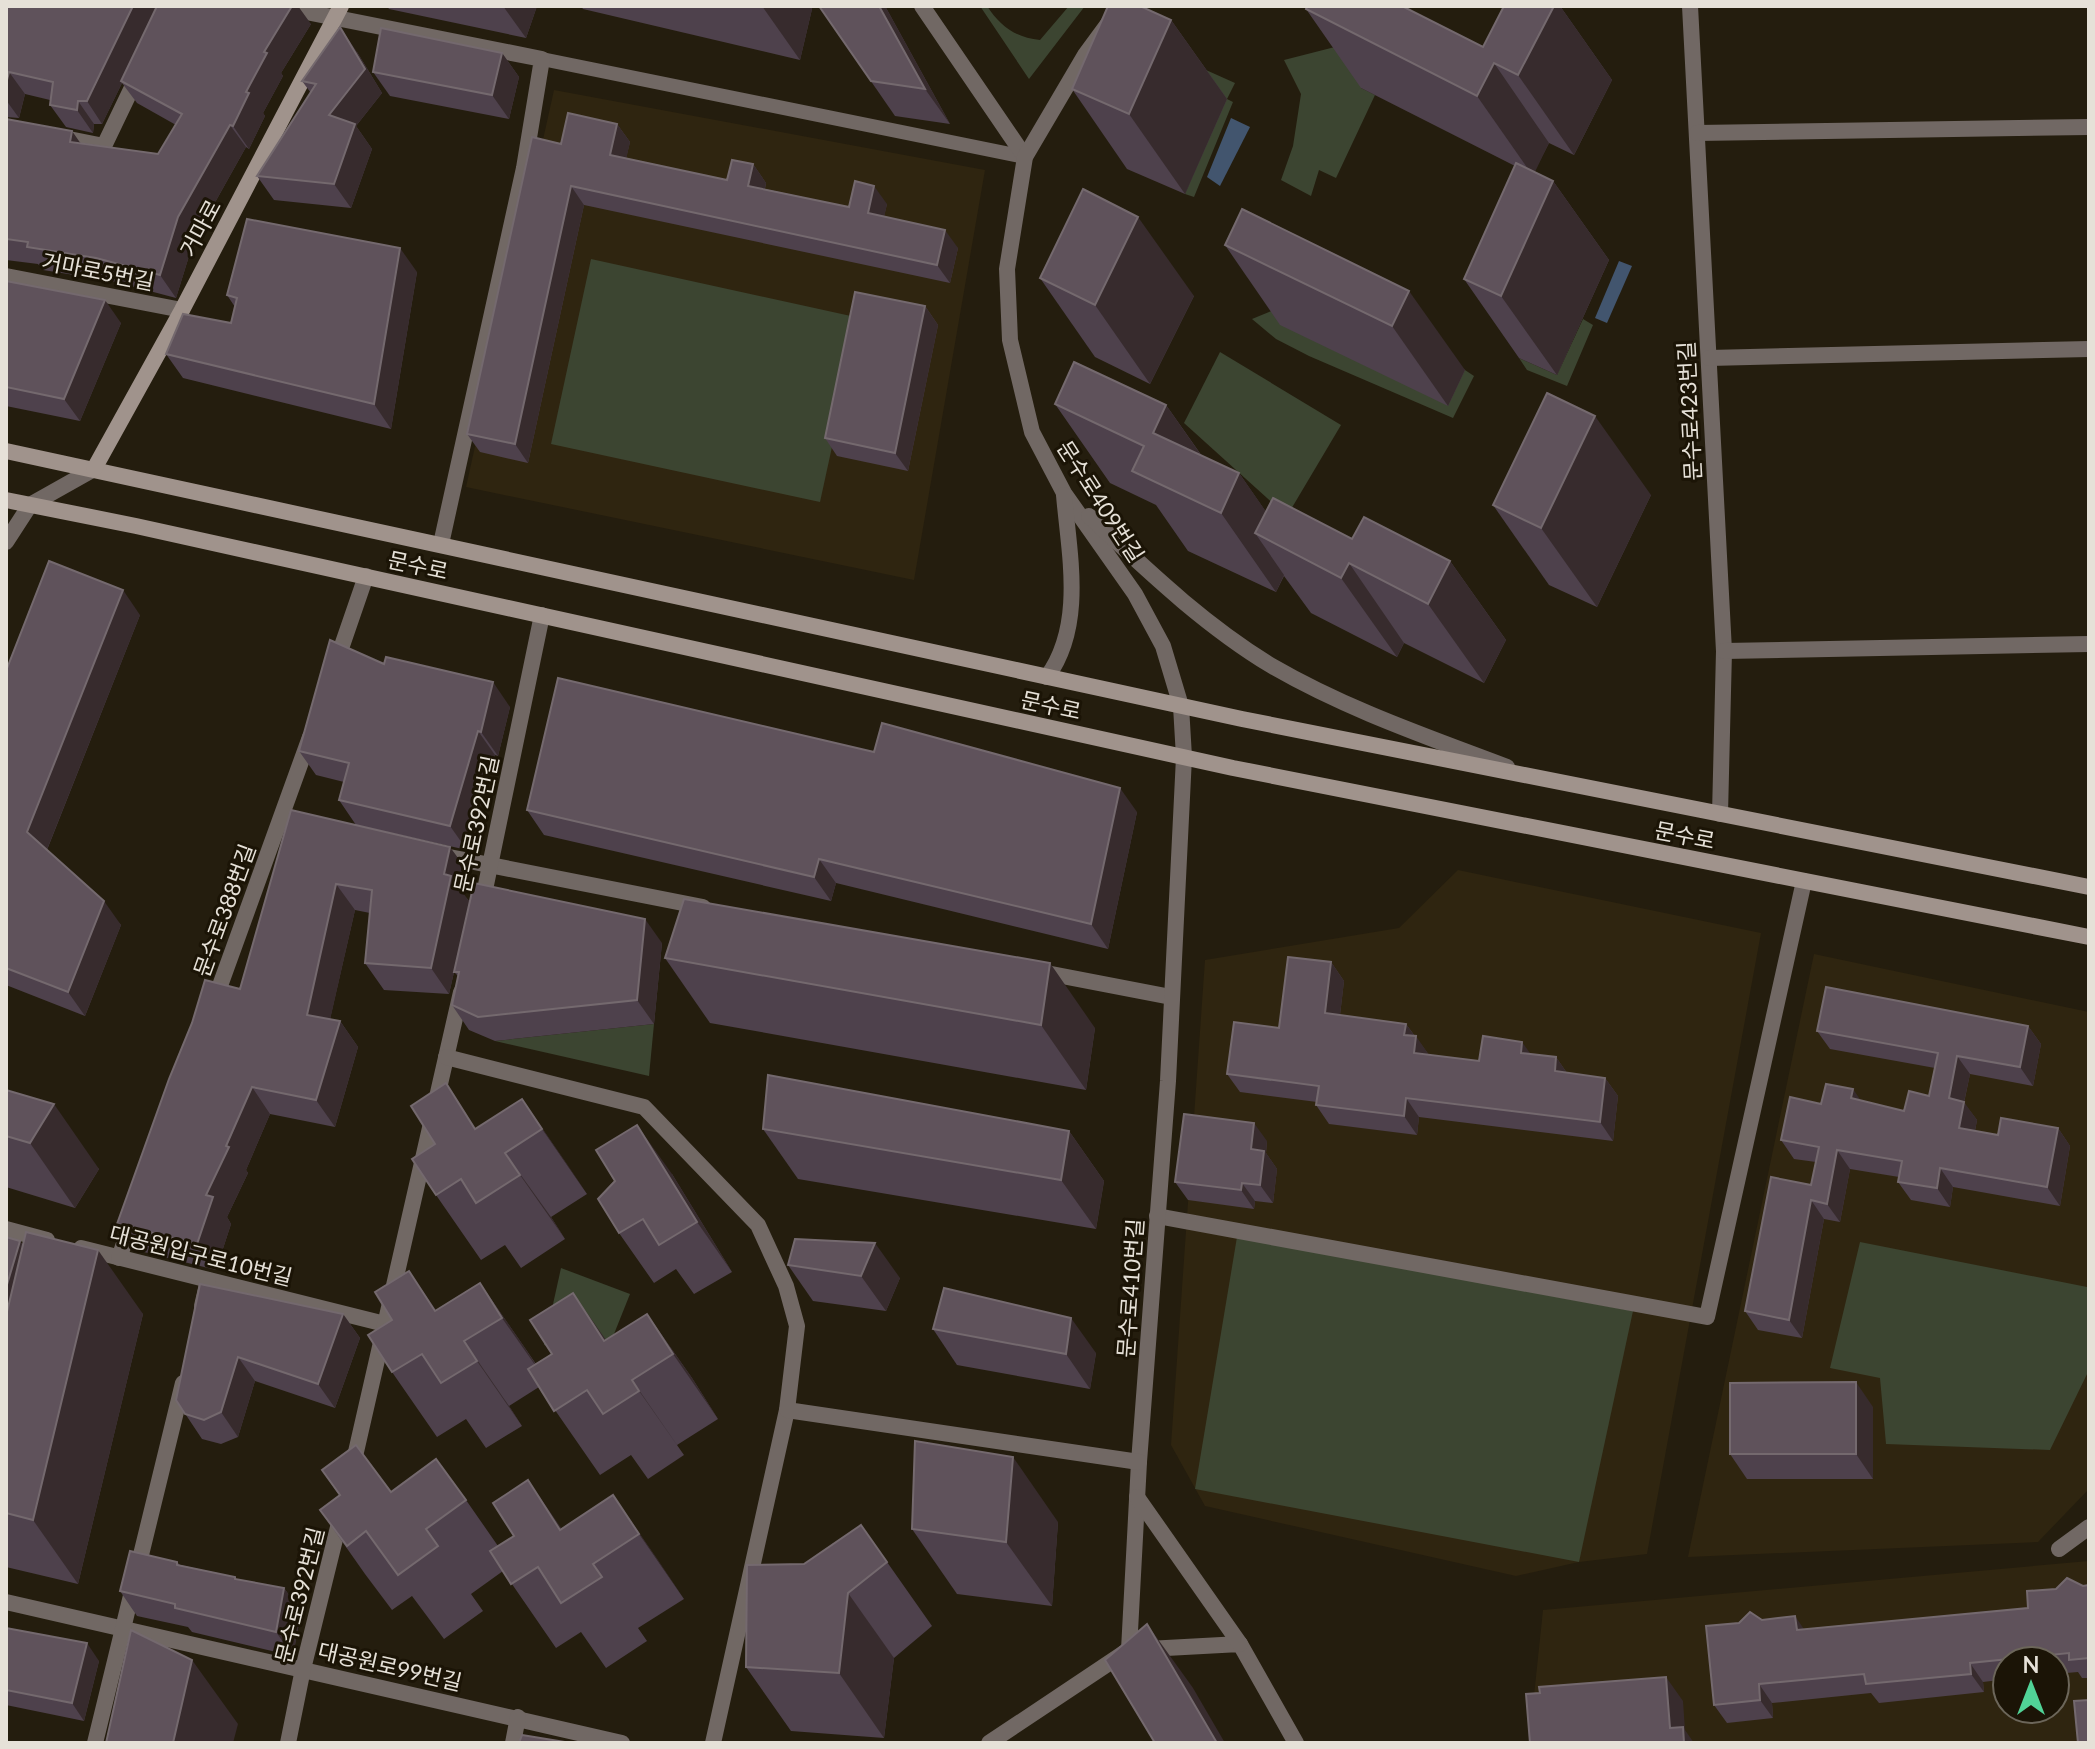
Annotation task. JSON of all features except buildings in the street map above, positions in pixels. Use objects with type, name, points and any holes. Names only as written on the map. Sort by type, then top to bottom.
[{"type":"main road","name":"거마로","points":[[94,469],[182,310],[338,12]]},
{"type":"main road","name":"문수로","points":[[6,451],[1181,706],[2089,887]]},
{"type":"main road","name":"문수로","points":[[6,500],[366,576],[1184,757],[2089,937]]},
{"type":"street","points":[[276,6],[338,12],[542,59],[524,168],[441,544]]},
{"type":"street","points":[[922,6],[1025,157]]},
{"type":"street","name":"문수로409번길","points":[[1121,6],[1085,55],[1025,157],[1007,269],[1010,340],[1032,432],[1064,493],[1135,594],[1163,646],[1181,706]]},
{"type":"street","name":"문수로423번길","points":[[1690,6],[1724,651],[1720,814]]},
{"type":"street","points":[[48,135],[104,146],[146,60]]},
{"type":"street","points":[[1697,133],[2089,127]]},
{"type":"street","name":"거마로5번길","points":[[6,276],[182,310]]},
{"type":"street","points":[[1709,358],[2089,349]]},
{"type":"street","points":[[6,542],[30,505],[94,469]]},
{"type":"street","points":[[1047,677],[1062,653],[1071,611],[1064,493]]},
{"type":"street","points":[[1064,493],[1182,602],[1272,666],[1388,722],[1532,777]]},
{"type":"street","points":[[331,676],[366,576]]},
{"type":"street","name":"문수로392번길","points":[[477,925],[542,615]]},
{"type":"street","points":[[1724,651],[2089,644]]},
{"type":"street","name":"문수로410번길","points":[[1129,1650],[1139,1462],[1168,1081],[1184,757],[1181,706]]},
{"type":"street","name":"문수로388번길","points":[[206,1024],[289,820],[316,719]]},
{"type":"street","points":[[416,850],[723,911]]},
{"type":"street","points":[[1157,1216],[1707,1317],[1804,881]]},
{"type":"street","points":[[1017,967],[1171,997]]},
{"type":"street","name":"문수로392번길","points":[[288,1743],[467,969]]},
{"type":"street","points":[[446,1057],[644,1107],[758,1225],[786,1286],[797,1326],[787,1410],[713,1743]]},
{"type":"street","points":[[119,1258],[140,1199]]},
{"type":"street","name":"대공원입구로10번길","points":[[6,1229],[42,1246],[119,1258],[385,1324]]},
{"type":"street","points":[[197,1325],[208,1280]]},
{"type":"street","points":[[95,1743],[186,1371]]},
{"type":"street","points":[[787,1410],[1139,1462]]},
{"type":"street","points":[[1137,1497],[1240,1644],[1296,1743]]},
{"type":"street","points":[[2059,1549],[2089,1527]]},
{"type":"street","name":"대공원로99번길","points":[[6,1602],[622,1743]]},
{"type":"street","points":[[989,1743],[1129,1650],[1240,1644]]},
{"type":"street","points":[[513,1743],[518,1717]]},
{"type":"lane","points":[[542,59],[1025,157]]},
{"type":"shaded area","points":[[554,90],[985,170],[914,580],[466,487]]},
{"type":"shaded area","points":[[1458,870],[1761,933],[1647,1554],[1579,1562],[1516,1576],[1205,1506],[1171,1445],[1205,960],[1399,928]]},
{"type":"shaded area","points":[[1814,954],[2089,1012],[2089,1489],[2038,1542],[1688,1557]]},
{"type":"shaded area","points":[[2089,1561],[2089,1743],[1529,1743],[1543,1610]]},
{"type":"green space","points":[[980,6],[987,6],[1003,25],[1016,34],[1040,40],[1069,6],[1085,6],[1029,79]]},
{"type":"green space","points":[[1374,37],[1361,88],[1375,95],[1336,178],[1319,170],[1311,196],[1281,180],[1293,146],[1301,94],[1284,60]]},
{"type":"green space","points":[[1177,57],[1235,83],[1227,99],[1233,102],[1194,197],[1185,194],[1226,99]]},
{"type":"green space","points":[[591,259],[860,318],[820,502],[551,444]]},
{"type":"green space","points":[[1279,308],[1465,370],[1474,376],[1453,418],[1309,356],[1276,339],[1252,319]]},
{"type":"green space","points":[[1583,319],[1593,325],[1567,386],[1527,370],[1519,358],[1557,375]]},
{"type":"green space","points":[[1220,352],[1341,425],[1287,516],[1184,423]]},
{"type":"green space","points":[[654,1024],[649,1076],[495,1041]]},
{"type":"green space","points":[[1237,1237],[1633,1311],[1579,1562],[1195,1489]]},
{"type":"green space","points":[[1860,1242],[2087,1287],[2089,1370],[2050,1450],[1886,1444],[1880,1378],[1830,1368]]},
{"type":"green space","points":[[561,1268],[630,1294],[604,1359],[544,1345]]},
{"type":"water","points":[[1231,118],[1250,127],[1220,186],[1207,177]]},
{"type":"water","points":[[1619,261],[1632,266],[1607,323],[1595,318]]}]
